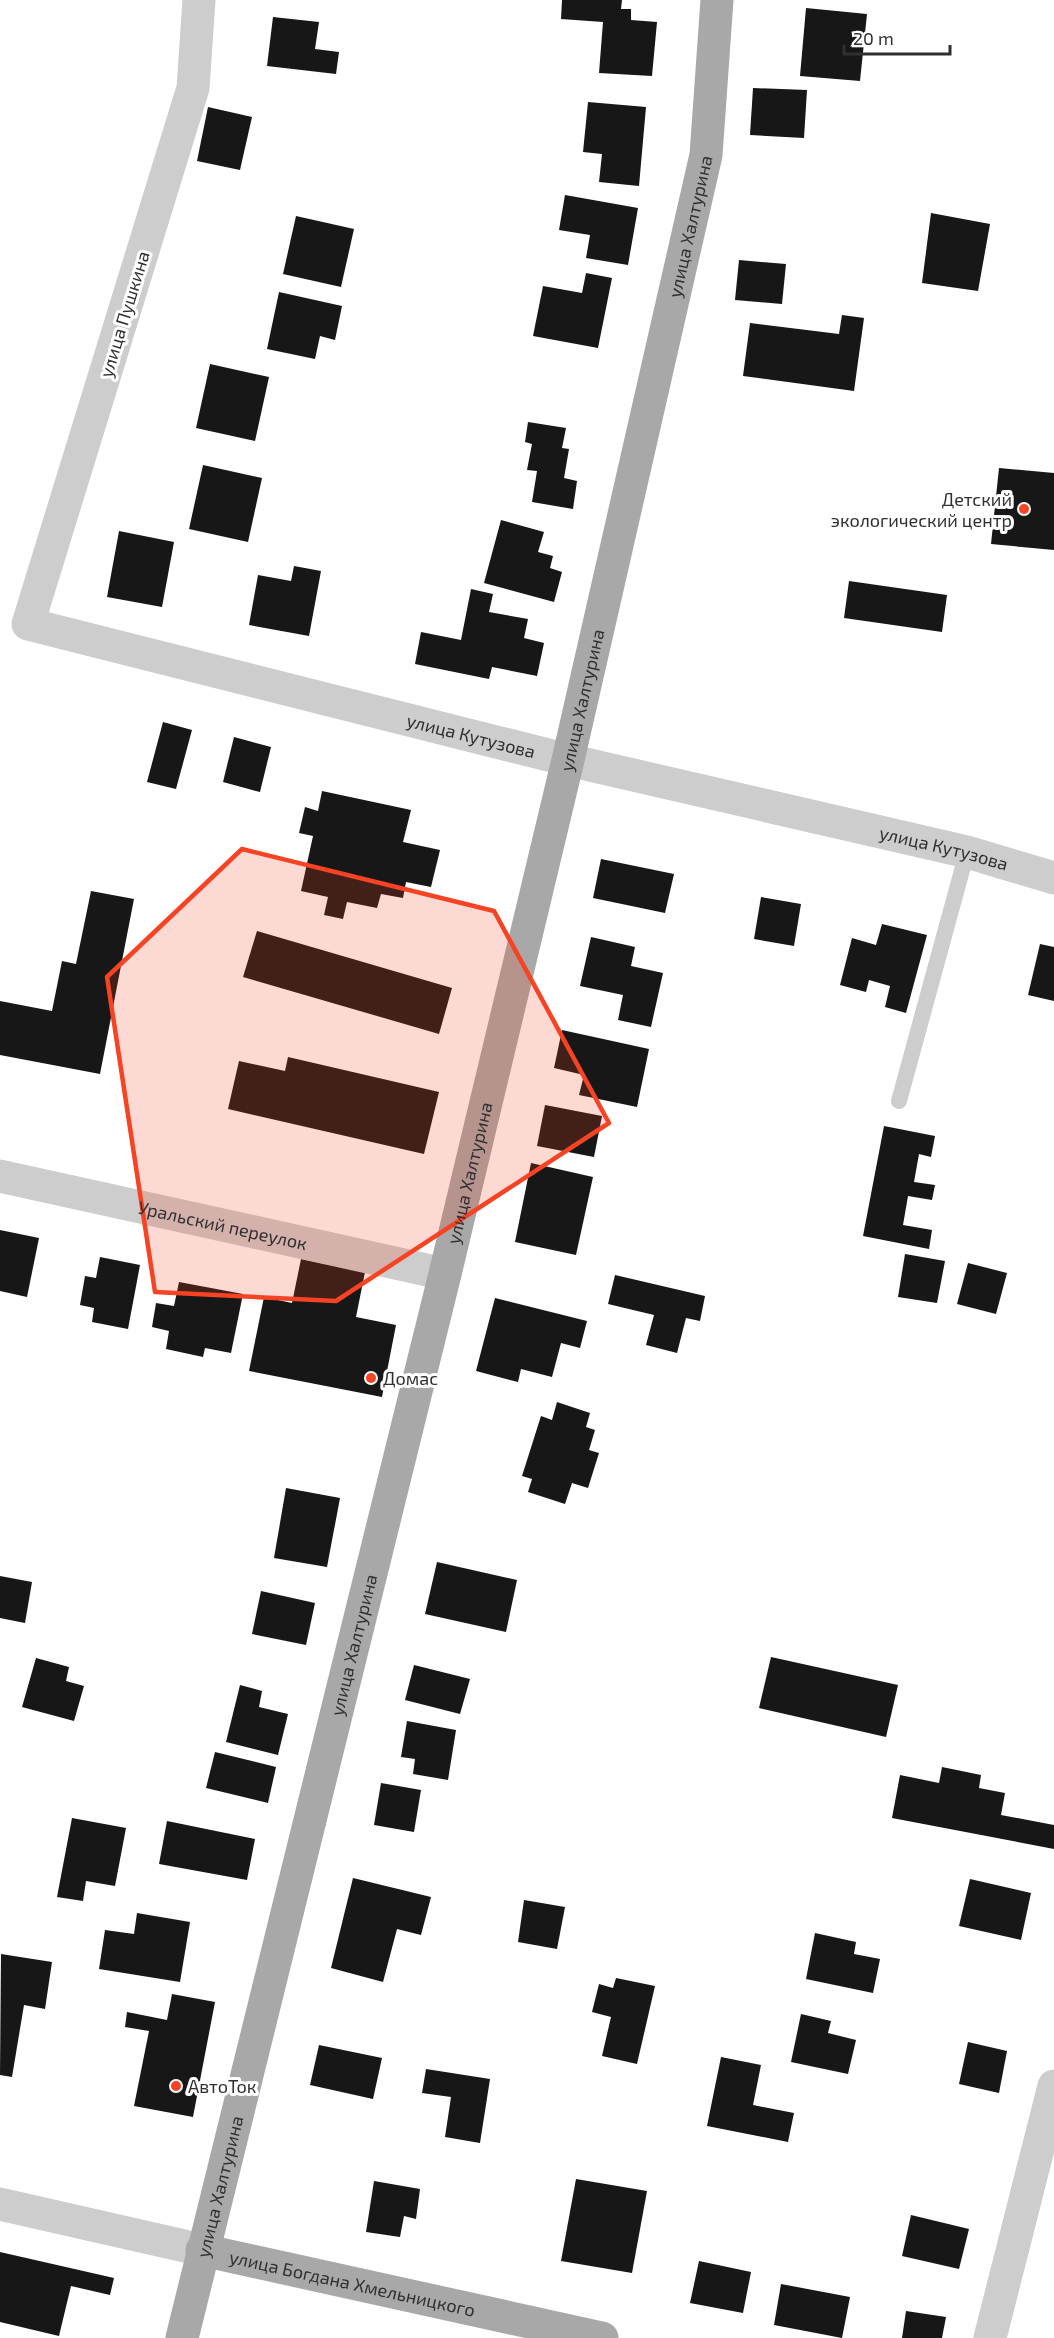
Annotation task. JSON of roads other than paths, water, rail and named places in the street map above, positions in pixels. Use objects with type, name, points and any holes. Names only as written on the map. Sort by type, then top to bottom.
[{"type":"main road","name":"улица Халтурина","points":[[182,2338],[445,1274],[568,760],[706,154],[717,0]]},
{"type":"main road","name":"улица Богдана Хмельницкого","points":[[202,2250],[602,2338]]},
{"type":"street","name":"улица Пушкина","points":[[28,624],[193,88],[199,0]]},
{"type":"street","name":"улица Кутузова","points":[[28,624],[568,760],[966,852],[1054,878]]},
{"type":"street","name":"Уральский переулок","points":[[0,1176],[445,1274]]},
{"type":"street","points":[[990,2338],[1054,2086]]},
{"type":"street","name":"улица Богдана Хмельницкого","points":[[0,2204],[202,2250]]},
{"type":"lane","points":[[899,1101],[966,852]]},
{"type":"place","name":"Детский экологический центр","points":[[1024,509]]},
{"type":"place","name":"Домас","points":[[371,1378]]},
{"type":"place","name":"АвтоТок","points":[[176,2086]]}]
